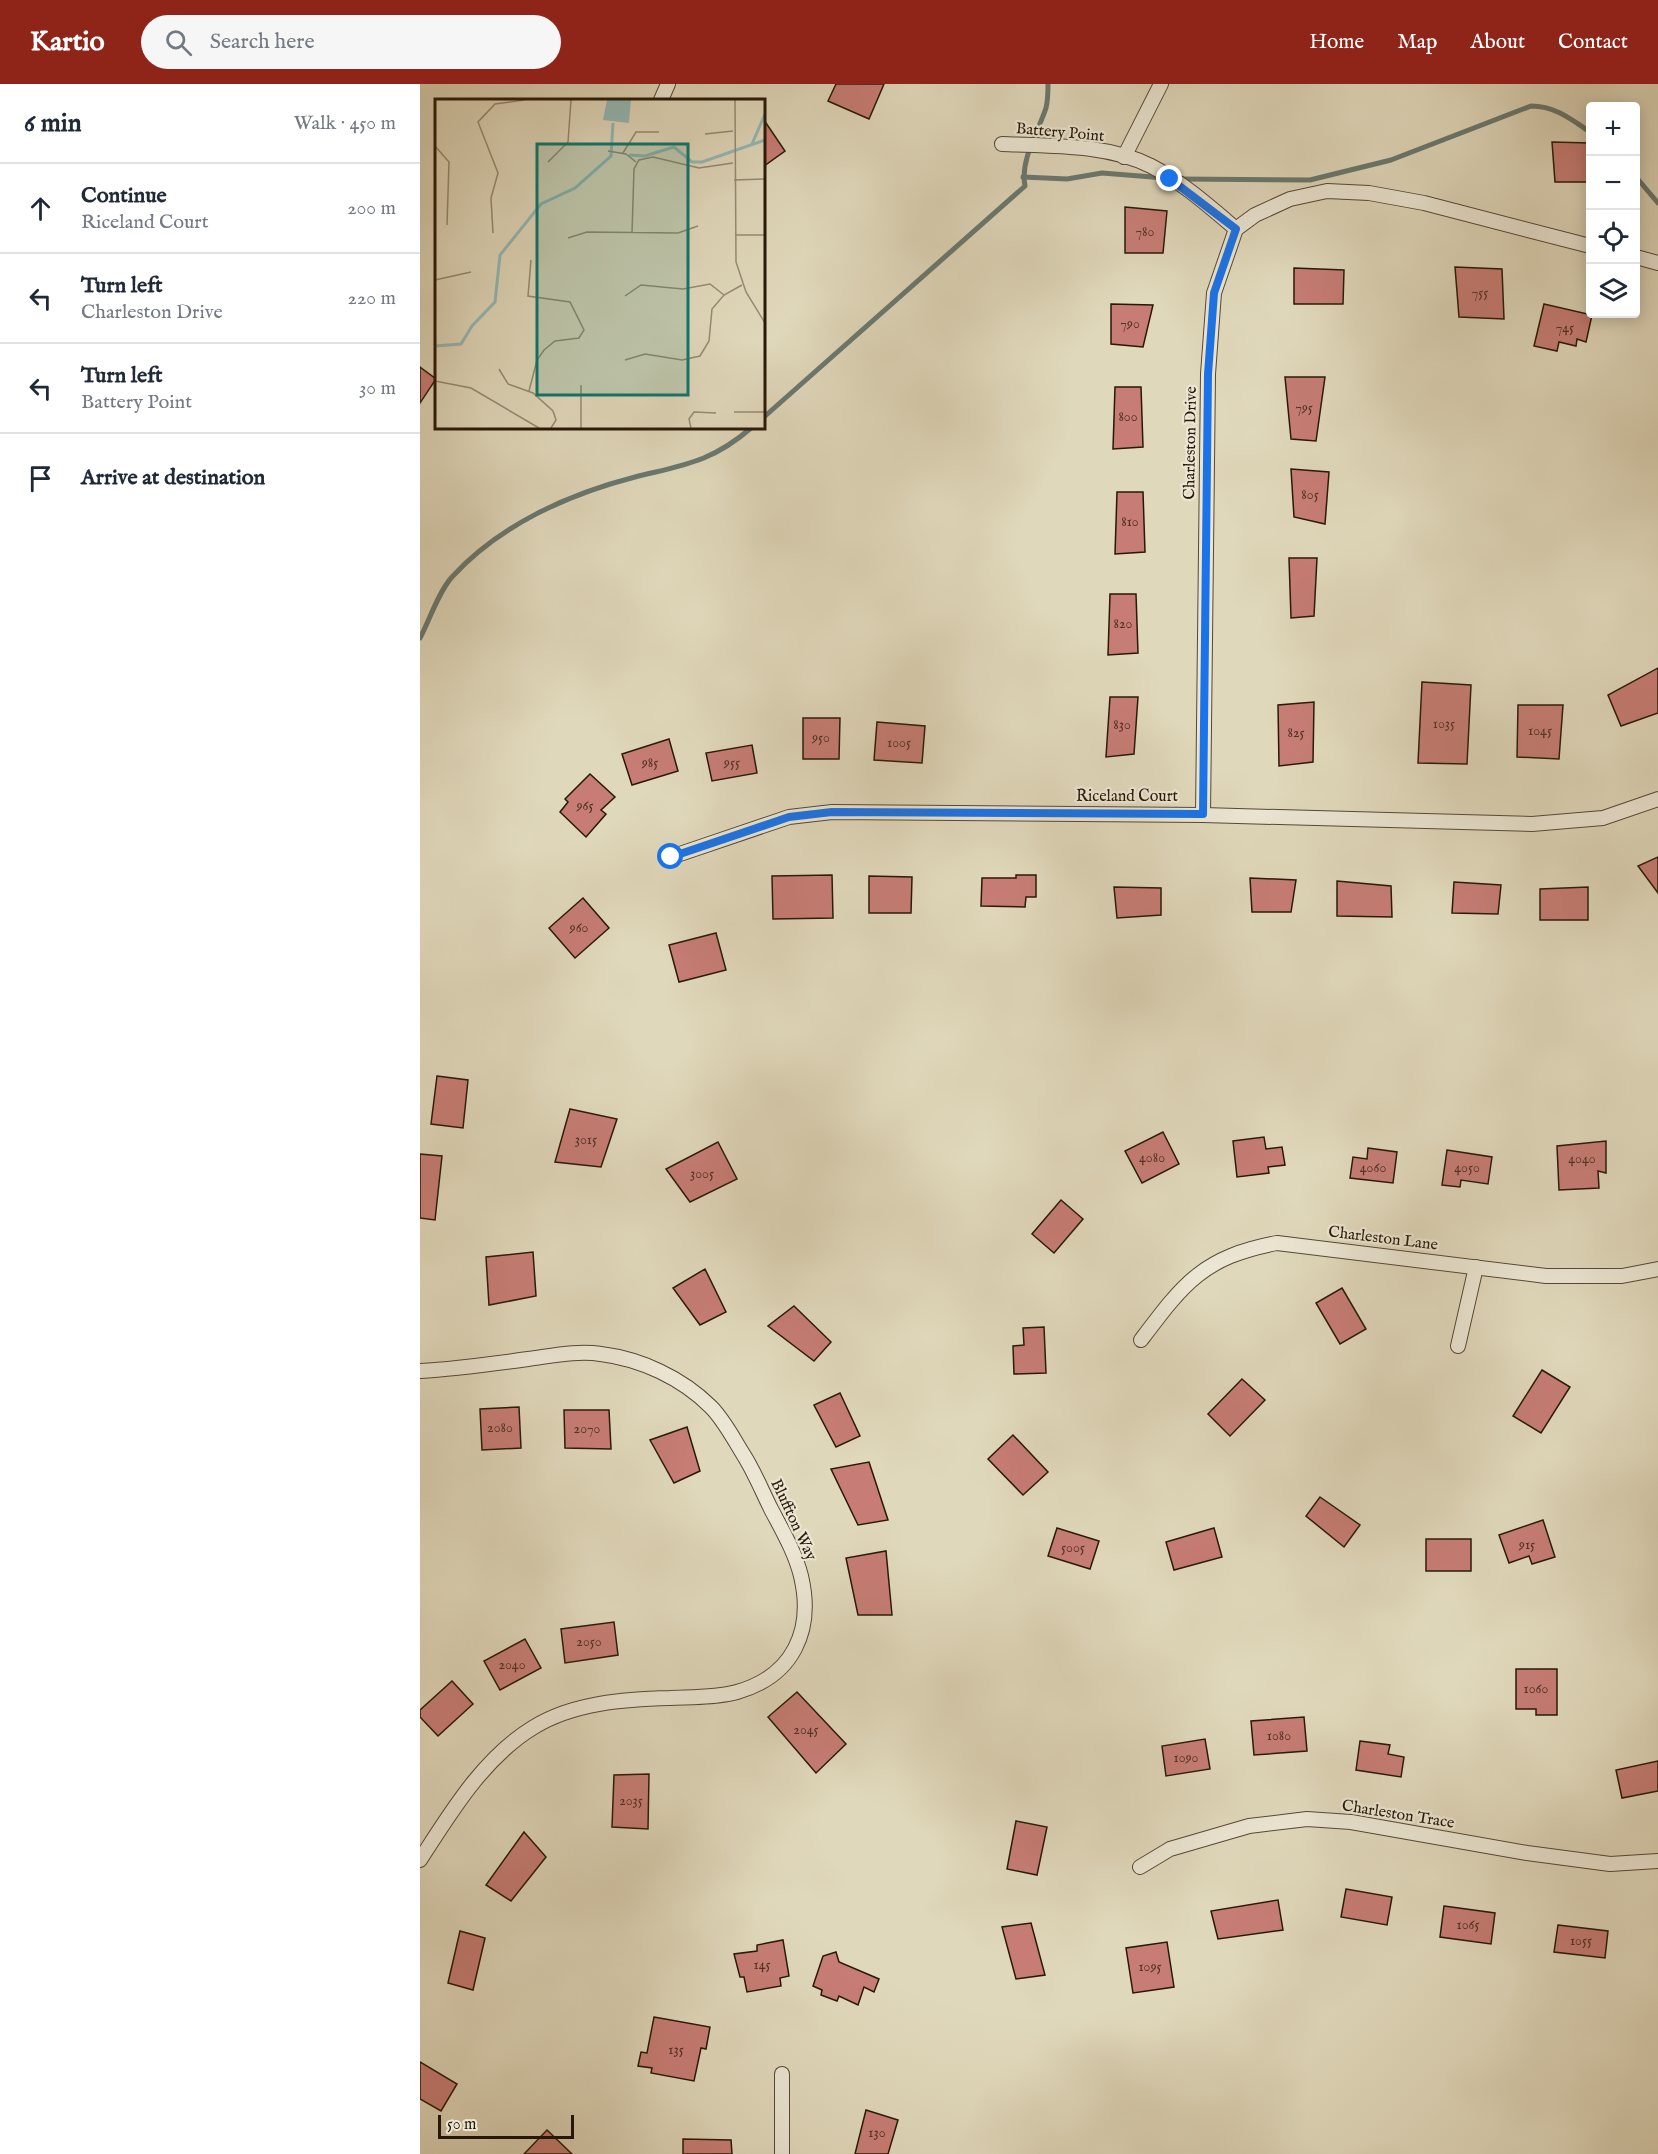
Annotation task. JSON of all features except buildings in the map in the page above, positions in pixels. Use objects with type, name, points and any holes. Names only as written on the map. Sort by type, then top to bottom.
[{"type":"street","points":[[661,99],[668,84]]},
{"type":"street","points":[[1124,157],[1161,84]]},
{"type":"street","name":"Battery Point","points":[[1002,144],[1077,148],[1124,157],[1150,166],[1236,229]]},
{"type":"street","points":[[1236,229],[1255,215],[1290,199],[1327,191],[1369,193],[1424,203],[1586,245]]},
{"type":"street","name":"Charleston Drive","points":[[1203,814],[1208,374],[1214,293],[1236,229]]},
{"type":"street","points":[[1640,259],[1658,263]]},
{"type":"street","name":"Riceland Court","points":[[671,857],[789,817],[832,812],[1203,814],[1532,824],[1603,818],[1658,799]]},
{"type":"street","name":"Charleston Lane","points":[[1141,1340],[1178,1292],[1193,1277],[1223,1258],[1250,1248],[1277,1244],[1546,1276],[1622,1276],[1658,1269]]},
{"type":"street","points":[[1458,1346],[1476,1267]]},
{"type":"street","name":"Bluffton Way","points":[[420,1371],[558,1355],[599,1353],[662,1372],[687,1386],[712,1408],[747,1460],[794,1555],[801,1575],[804,1620],[800,1640],[788,1660],[777,1673],[764,1682],[725,1694],[627,1700],[568,1711],[534,1727],[507,1749],[471,1785],[420,1860]]},
{"type":"street","name":"Charleston Trace","points":[[1140,1867],[1170,1849],[1249,1826],[1307,1819],[1352,1822],[1527,1853],[1610,1864],[1658,1861]]},
{"type":"street","points":[[782,2074],[782,2154]]},
{"type":"waterway","points":[[765,416],[1025,186],[1027,156],[1046,108],[1048,84]]},
{"type":"waterway","points":[[1180,179],[1310,180],[1391,160],[1531,106],[1548,108],[1586,129]]},
{"type":"waterway","points":[[1023,177],[1067,179],[1102,173],[1165,178]]},
{"type":"waterway","points":[[1640,182],[1658,203]]},
{"type":"waterway","points":[[420,638],[452,577],[471,558],[513,527],[560,502],[585,492],[696,461],[723,448],[750,429]]},
{"type":"route","points":[[671,857],[789,817],[832,812],[1203,814],[1208,374],[1214,293],[1221,267],[1236,229],[1170,179]]}]
